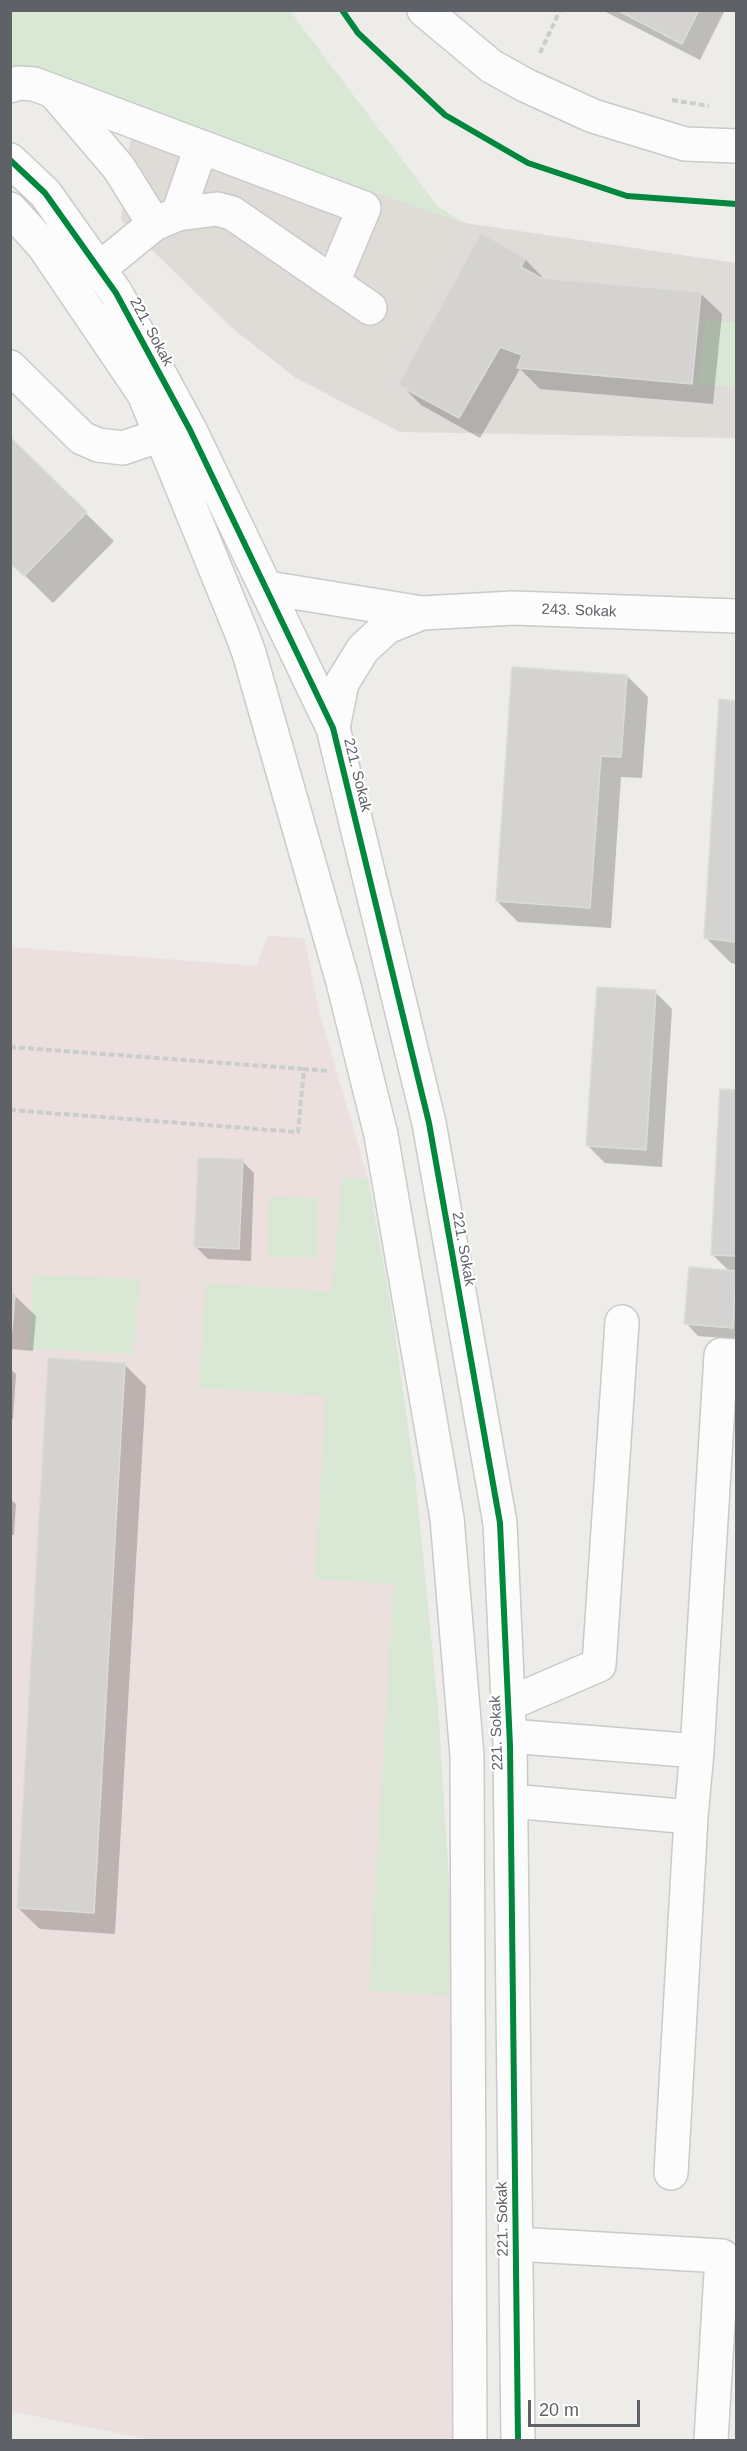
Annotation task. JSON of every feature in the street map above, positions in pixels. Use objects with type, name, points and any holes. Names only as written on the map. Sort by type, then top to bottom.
[{"type":"street","points":[[424,10],[491,66],[525,85],[593,116],[685,144],[736,146]]},
{"type":"street","points":[[10,86],[26,82],[364,208],[333,282]]},
{"type":"street","points":[[54,92],[166,219]]},
{"type":"street","points":[[166,219],[201,147]]},
{"type":"street","name":"221. Sokak","points":[[10,160],[45,193],[116,293],[190,430],[268,588],[333,728],[433,1147],[500,1523],[510,1736],[518,2440]]},
{"type":"street","name":"221. Sokak","points":[[10,209],[43,245],[144,394],[249,653],[340,971],[381,1135],[447,1518],[466,1744],[470,1986],[470,2440]]},
{"type":"street","points":[[99,269],[166,219],[207,209],[232,213],[370,308]]},
{"type":"street","points":[[10,367],[82,438],[98,445],[123,448],[160,435]]},
{"type":"street","name":"243. Sokak","points":[[268,588],[422,613],[513,608],[736,616]]},
{"type":"street","name":"243. Sokak","points":[[333,728],[342,682],[363,648],[387,627],[422,613]]},
{"type":"street","points":[[508,1704],[599,1665],[621,1322]]},
{"type":"street","points":[[671,2173],[721,1356],[736,1356]]},
{"type":"street","points":[[510,1736],[697,1750]]},
{"type":"street","points":[[511,1802],[691,1817]]},
{"type":"street","points":[[516,2244],[722,2256],[711,2440]]},
{"type":"path","points":[[525,85],[560,10]]},
{"type":"path","points":[[667,99],[713,107]]},
{"type":"path","points":[[10,1047],[366,1074]]},
{"type":"path","points":[[10,1110],[298,1132],[304,1069]]},
{"type":"shaded area","points":[[134,109],[465,223],[736,263],[736,438],[400,432],[296,378],[232,328],[121,220]]},
{"type":"shaded area","points":[[267,936],[304,938],[320,1015],[368,1178],[438,1708],[456,1996],[453,2440],[150,2440],[11,2411],[10,947],[257,966]]},
{"type":"green space","points":[[11,11],[290,11],[437,206],[465,223],[11,67]]},
{"type":"green space","points":[[706,320],[736,323],[734,387],[698,384]]},
{"type":"green space","points":[[342,1178],[368,1178],[391,1306],[415,1476],[438,1708],[456,1996],[369,1990],[394,1584],[315,1579],[326,1396],[199,1388],[206,1283],[332,1292]]},
{"type":"green space","points":[[269,1197],[317,1198],[317,1257],[268,1257]]},
{"type":"green space","points":[[33,1275],[139,1279],[134,1354],[29,1349]]},
{"type":"building","points":[[617,10],[699,10],[682,44]]},
{"type":"building","points":[[481,233],[526,258],[521,267],[541,278],[701,292],[692,384],[517,368],[522,355],[500,347],[459,418],[398,385]]},
{"type":"building","points":[[10,437],[87,512],[24,576],[10,563]]},
{"type":"building","points":[[512,667],[627,675],[621,757],[601,756],[590,908],[496,901]]},
{"type":"building","points":[[719,699],[736,701],[736,942],[704,938]]},
{"type":"building","points":[[597,987],[656,990],[646,1150],[586,1146]]},
{"type":"building","points":[[720,1089],[736,1090],[736,1256],[711,1255]]},
{"type":"building","points":[[198,1158],[243,1159],[239,1249],[194,1247]]},
{"type":"building","points":[[689,1267],[736,1271],[733,1328],[684,1324]]},
{"type":"building","points":[[10,1293],[15,1294],[12,1331],[10,1330]]},
{"type":"building","points":[[48,1358],[125,1363],[94,1913],[17,1908]]},
{"type":"cycle path","points":[[342,10],[358,33],[445,115],[528,163],[627,196],[736,204]]},
{"type":"cycle path","points":[[10,160],[45,193],[116,293],[190,430],[333,728],[429,1123],[500,1523],[510,1746],[518,2440]]}]
